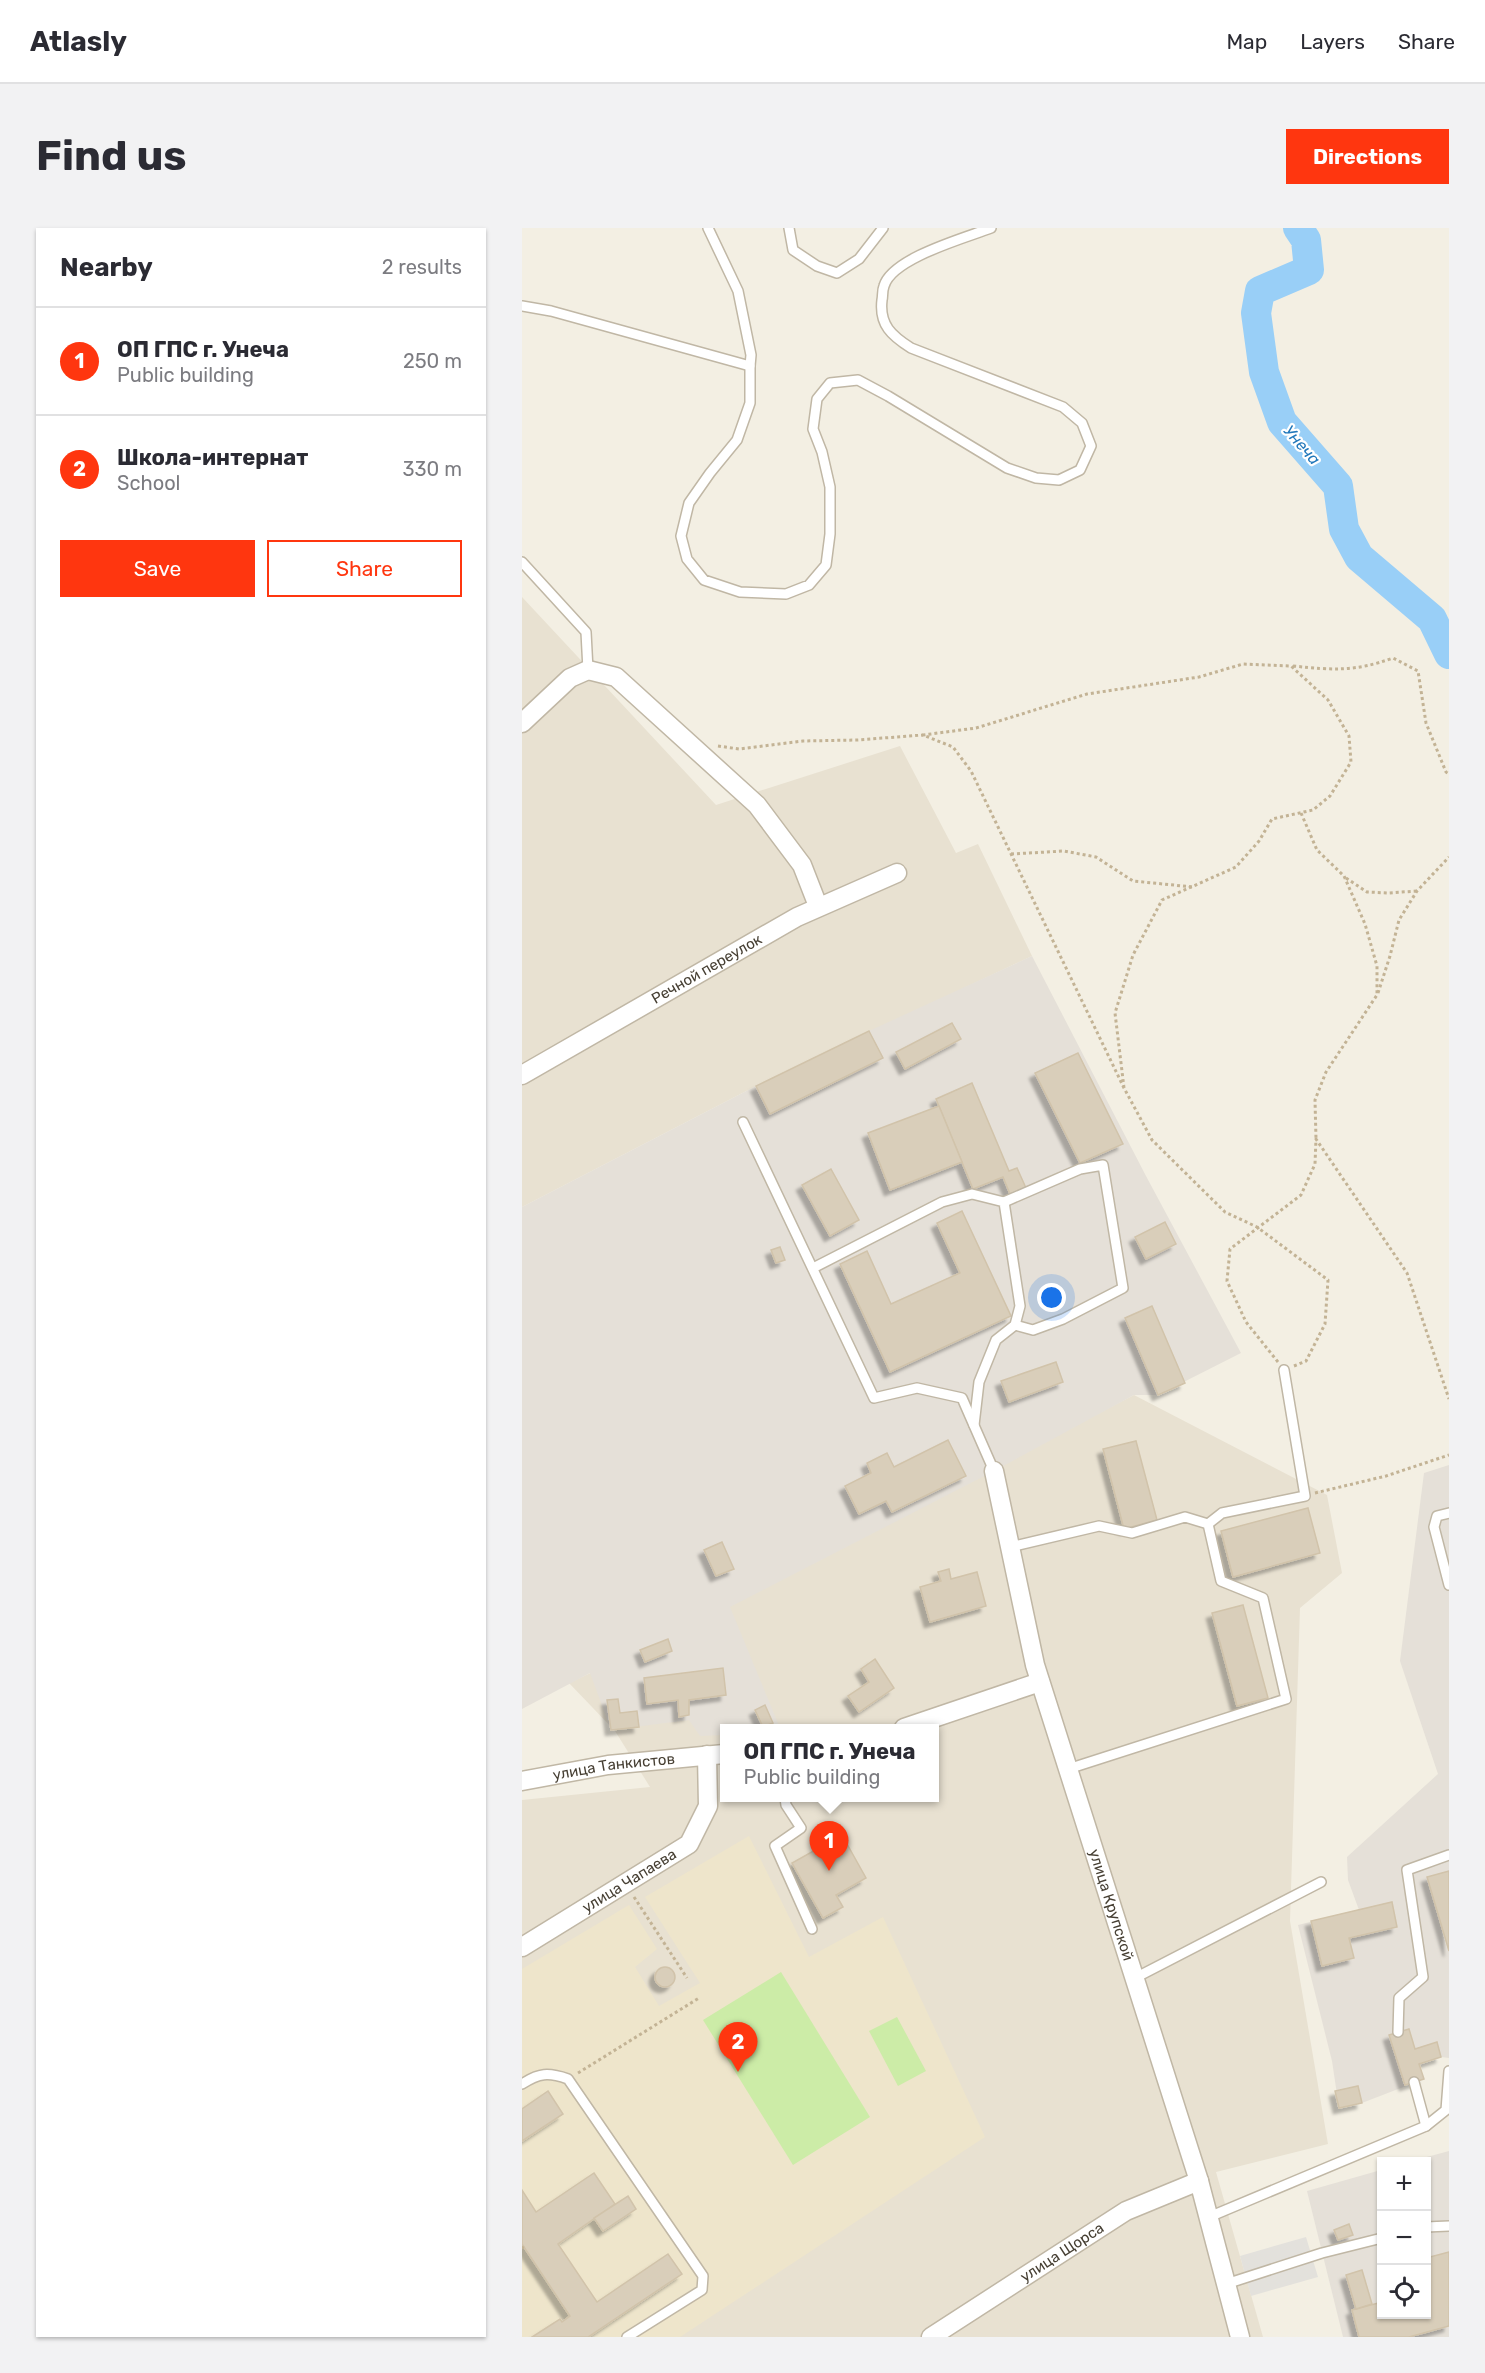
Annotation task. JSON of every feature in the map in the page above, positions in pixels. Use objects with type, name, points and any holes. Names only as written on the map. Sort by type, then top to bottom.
[{"type":"street","points":[[522,723],[570,678],[588,670],[616,677],[757,805],[802,866],[818,906]]},
{"type":"street","name":"Речной переулок","points":[[522,1075],[818,906],[897,873]]},
{"type":"street","name":"улица Крупской","points":[[994,1471],[1040,1682],[1199,2181],[1240,2337]]},
{"type":"street","points":[[916,1724],[1040,1682]]},
{"type":"street","name":"улица Танкистов","points":[[522,1781],[608,1765],[715,1754]]},
{"type":"street","name":"улица Чапаева","points":[[522,1947],[689,1844],[708,1806],[715,1754]]},
{"type":"street","name":"улица Щорса","points":[[931,2337],[1126,2211],[1199,2181]]},
{"type":"lane","points":[[708,228],[738,291],[750,355],[750,403],[737,440],[689,503],[681,536],[687,559],[704,580],[740,592],[786,594],[809,585],[826,565],[830,534],[830,487],[822,452],[813,429],[817,399],[830,383],[858,380],[1007,468],[1036,478],[1059,480],[1080,470],[1091,446],[1082,423],[1063,407],[910,348],[890,334],[881,308],[884,285],[899,266],[920,255],[991,228]]},
{"type":"lane","points":[[789,228],[793,250],[817,267],[837,273],[859,259],[883,228]]},
{"type":"lane","points":[[522,306],[551,310],[750,366]]},
{"type":"lane","points":[[522,562],[586,632],[588,670]]},
{"type":"lane","points":[[743,1122],[874,1398],[917,1388],[962,1398],[994,1471]]},
{"type":"lane","points":[[813,1268],[942,1202],[972,1194],[1005,1202],[1080,1169],[1102,1165],[1123,1288],[1063,1319],[1034,1330],[1015,1325]]},
{"type":"lane","points":[[974,1425],[979,1382],[996,1340],[1015,1325],[1020,1306],[1005,1202]]},
{"type":"lane","points":[[1208,1524],[1222,1513],[1305,1496],[1284,1370]]},
{"type":"lane","points":[[1449,1513],[1437,1516],[1434,1527],[1449,1585]]},
{"type":"lane","points":[[1010,1547],[1099,1526],[1132,1533],[1185,1517],[1208,1524]]},
{"type":"lane","points":[[1068,1769],[1286,1699],[1263,1598],[1221,1581],[1208,1524]]},
{"type":"lane","points":[[786,1802],[801,1828],[775,1846],[812,1929]]},
{"type":"lane","points":[[1398,2032],[1399,1998],[1423,1977],[1407,1870],[1449,1855]]},
{"type":"lane","points":[[1135,1978],[1321,1882]]},
{"type":"lane","points":[[1209,2217],[1426,2126],[1446,2110],[1449,2071]]},
{"type":"lane","points":[[522,2084],[536,2075],[556,2075],[568,2079],[703,2276],[702,2290],[627,2337]]},
{"type":"lane","points":[[1414,2082],[1426,2126]]},
{"type":"lane","points":[[1431,2227],[1449,2226]]},
{"type":"lane","points":[[1226,2284],[1322,2253],[1377,2239]]},
{"type":"path","points":[[688,743],[739,749],[803,741],[923,735],[976,728],[1087,694],[1199,677],[1244,664],[1337,671],[1368,668],[1393,658],[1418,670],[1426,723],[1446,772],[1449,774]]},
{"type":"path","points":[[1124,1088],[1115,1012],[1134,955],[1162,900],[1236,867],[1259,841],[1272,819],[1313,810],[1330,796],[1351,762],[1349,736],[1328,700],[1291,666]]},
{"type":"path","points":[[923,735],[953,747],[971,771],[1124,1088],[1152,1140],[1225,1212],[1257,1227],[1328,1281],[1325,1324],[1306,1361],[1284,1370],[1246,1322],[1227,1281],[1230,1249],[1257,1227],[1301,1194],[1315,1164],[1315,1100],[1326,1072],[1377,995],[1399,920],[1418,891],[1449,857]]},
{"type":"path","points":[[1300,813],[1317,850],[1344,876],[1367,892],[1418,891]]},
{"type":"path","points":[[1011,854],[1064,850],[1096,857],[1133,881],[1194,887]]},
{"type":"path","points":[[1344,876],[1365,924],[1377,966],[1377,995]]},
{"type":"path","points":[[1316,1139],[1407,1273],[1449,1399]]},
{"type":"path","points":[[1305,1496],[1386,1476],[1449,1455]]},
{"type":"path","points":[[625,1883],[687,1978]]},
{"type":"path","points":[[568,2079],[699,1998]]},
{"type":"shaded area","points":[[522,597],[716,805],[900,746],[956,853],[978,844],[1032,956],[756,1086],[522,1207]]},
{"type":"shaded area","points":[[1032,956],[1241,1353],[1158,1395],[1134,1395],[994,1471],[730,1607],[778,1724],[720,1724],[720,1735],[700,1736],[689,1720],[611,1730],[590,1673],[522,1709],[522,1207],[756,1086]]},
{"type":"shaded area","points":[[1134,1395],[1327,1495],[1342,1573],[1300,1608],[1290,1921],[1328,2144],[1216,2172],[1263,2337],[522,2337],[522,1800],[650,1787],[615,1731],[569,1683],[640,1650]]},
{"type":"shaded area","points":[[1449,1465],[1449,2058],[1441,2057],[1419,2064],[1424,2079],[1362,2103],[1339,2108],[1332,2061],[1298,1925],[1359,1910],[1348,1880],[1347,1857],[1438,1774],[1400,1661],[1424,1473]]},
{"type":"shaded area","points":[[749,1836],[809,1957],[883,1917],[985,2137],[680,2337],[522,2337],[522,1969],[629,1905],[657,1949],[635,1967],[659,2006],[700,1983],[645,1897]]},
{"type":"shaded area","points":[[1449,2151],[1449,2337],[1343,2337],[1307,2191],[1377,2171],[1377,2319],[1431,2319],[1431,2157],[1427,2157]]},
{"type":"shaded area","points":[[1306,2237],[1318,2277],[1251,2296],[1240,2256]]},
{"type":"green space","points":[[781,1972],[870,2117],[793,2165],[703,2020]]},
{"type":"green space","points":[[897,2017],[926,2071],[898,2086],[869,2031]]},
{"type":"building","points":[[952,1023],[961,1039],[905,1069],[896,1052]]},
{"type":"building","points":[[869,1031],[883,1058],[770,1114],[756,1086]]},
{"type":"building","points":[[1078,1053],[1123,1144],[1080,1163],[1035,1073]]},
{"type":"building","points":[[972,1083],[1009,1171],[1017,1168],[1026,1188],[1010,1194],[1003,1177],[973,1189],[936,1099]]},
{"type":"building","points":[[939,1106],[962,1162],[890,1190],[868,1133]]},
{"type":"building","points":[[831,1169],[859,1220],[830,1236],[802,1185]]},
{"type":"building","points":[[962,1211],[1011,1316],[890,1372],[840,1264],[867,1251],[891,1304],[960,1273],[937,1223]]},
{"type":"building","points":[[1165,1222],[1176,1244],[1146,1259],[1135,1237]]},
{"type":"building","points":[[780,1247],[785,1260],[776,1263],[771,1250]]},
{"type":"building","points":[[1152,1306],[1185,1383],[1158,1395],[1125,1318]]},
{"type":"building","points":[[1056,1362],[1063,1382],[1009,1402],[1001,1381]]},
{"type":"building","points":[[948,1440],[966,1476],[892,1512],[886,1501],[859,1514],[845,1486],[871,1473],[867,1463],[887,1453],[894,1467]]},
{"type":"building","points":[[1136,1441],[1157,1520],[1124,1529],[1103,1449]]},
{"type":"building","points":[[1308,1508],[1320,1553],[1233,1577],[1221,1531]]},
{"type":"building","points":[[722,1542],[734,1569],[716,1576],[704,1550]]},
{"type":"building","points":[[949,1569],[951,1579],[977,1572],[986,1606],[930,1622],[920,1587],[941,1581],[938,1572]]},
{"type":"building","points":[[1243,1605],[1268,1698],[1237,1706],[1212,1613]]},
{"type":"building","points":[[668,1639],[672,1651],[645,1662],[640,1650]]},
{"type":"building","points":[[875,1659],[894,1688],[859,1712],[848,1696],[869,1682],[861,1669]]},
{"type":"building","points":[[723,1668],[726,1695],[689,1700],[689,1715],[679,1717],[678,1700],[647,1704],[644,1678]]},
{"type":"building","points":[[618,1699],[620,1713],[637,1711],[639,1727],[611,1730],[607,1700]]},
{"type":"building","points":[[765,1705],[773,1723],[762,1724],[755,1710]]},
{"type":"building","points":[[842,1835],[866,1878],[836,1895],[843,1907],[823,1918],[792,1863]]},
{"type":"building","points":[[1449,1871],[1449,1951],[1427,1877]]},
{"type":"building","points":[[1392,1902],[1397,1927],[1349,1938],[1354,1958],[1322,1966],[1311,1921]]},
{"type":"building","points":[[665,1967],[672,1970],[675,1977],[672,1984],[665,1987],[658,1984],[655,1977],[658,1970]]},
{"type":"building","points":[[1409,2029],[1415,2049],[1437,2042],[1441,2057],[1419,2064],[1424,2079],[1405,2085],[1389,2035]]},
{"type":"building","points":[[1358,2086],[1362,2103],[1339,2108],[1335,2091]]},
{"type":"building","points":[[548,2091],[563,2114],[522,2141],[522,2109]]},
{"type":"building","points":[[594,2173],[615,2204],[558,2244],[597,2302],[668,2254],[682,2274],[588,2337],[532,2337],[560,2319],[562,2322],[570,2316],[522,2244],[522,2190],[536,2212]]},
{"type":"building","points":[[628,2196],[636,2209],[603,2231],[594,2218]]},
{"type":"building","points":[[1349,2224],[1353,2235],[1338,2240],[1334,2230]]},
{"type":"building","points":[[1449,2252],[1449,2326],[1409,2337],[1359,2337],[1352,2310],[1377,2303],[1377,2319],[1431,2319],[1431,2257]]},
{"type":"building","points":[[1362,2270],[1372,2304],[1356,2309],[1346,2275]]},
{"type":"waterway","name":"Унеча","points":[[1298,228],[1306,240],[1309,270],[1260,291],[1256,313],[1264,372],[1282,422],[1338,486],[1344,529],[1359,557],[1432,619],[1449,654]]},
{"type":"place","name":"ОП ГПС г. Унеча","points":[[829,1871]]},
{"type":"place","name":"Школа-интернат","points":[[738,2072]]}]
